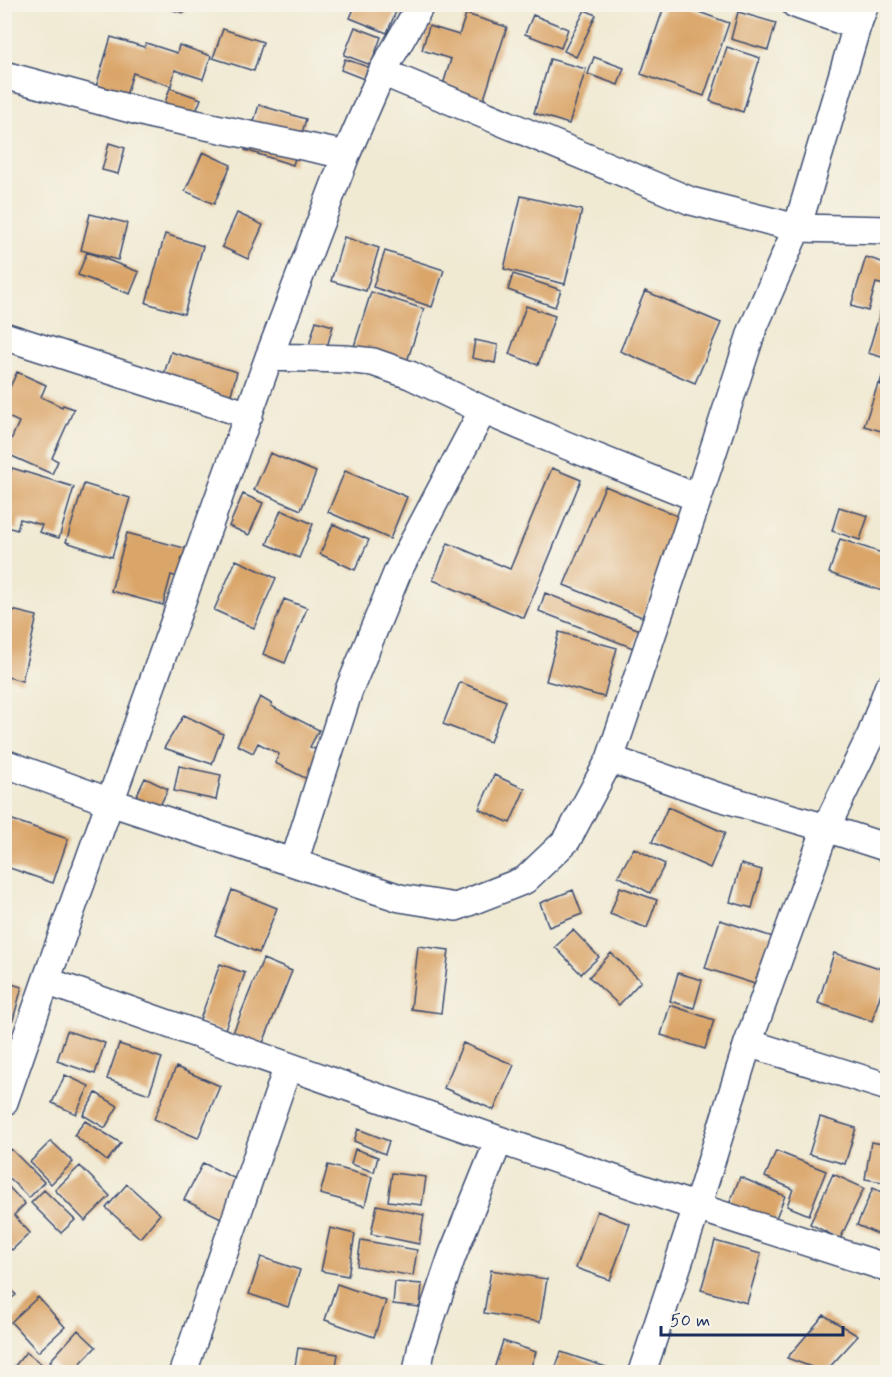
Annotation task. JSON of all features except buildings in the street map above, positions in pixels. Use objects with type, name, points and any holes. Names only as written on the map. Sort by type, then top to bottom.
[{"type":"street","points":[[4,1102],[269,357],[346,155],[382,72],[421,4]]},
{"type":"street","points":[[4,763],[110,802],[400,898],[456,906],[525,880],[567,840],[610,759],[752,331],[797,228],[861,15],[795,4]]},
{"type":"street","points":[[382,72],[691,201],[797,228],[888,230]]},
{"type":"street","points":[[4,75],[153,115],[346,155]]},
{"type":"street","points":[[4,336],[249,415]]},
{"type":"street","points":[[269,357],[345,358],[373,362],[410,375],[483,410],[698,498]]},
{"type":"street","points":[[294,862],[349,690],[398,572],[483,410]]},
{"type":"street","points":[[642,1372],[748,1043],[826,828],[872,735],[888,688]]},
{"type":"street","points":[[610,759],[716,796],[826,828],[888,849]]},
{"type":"street","points":[[46,981],[499,1140],[888,1268]]},
{"type":"street","points":[[748,1043],[888,1087]]},
{"type":"street","points":[[183,1372],[288,1066]]},
{"type":"street","points":[[417,1372],[422,1345],[452,1257],[499,1140]]}]
